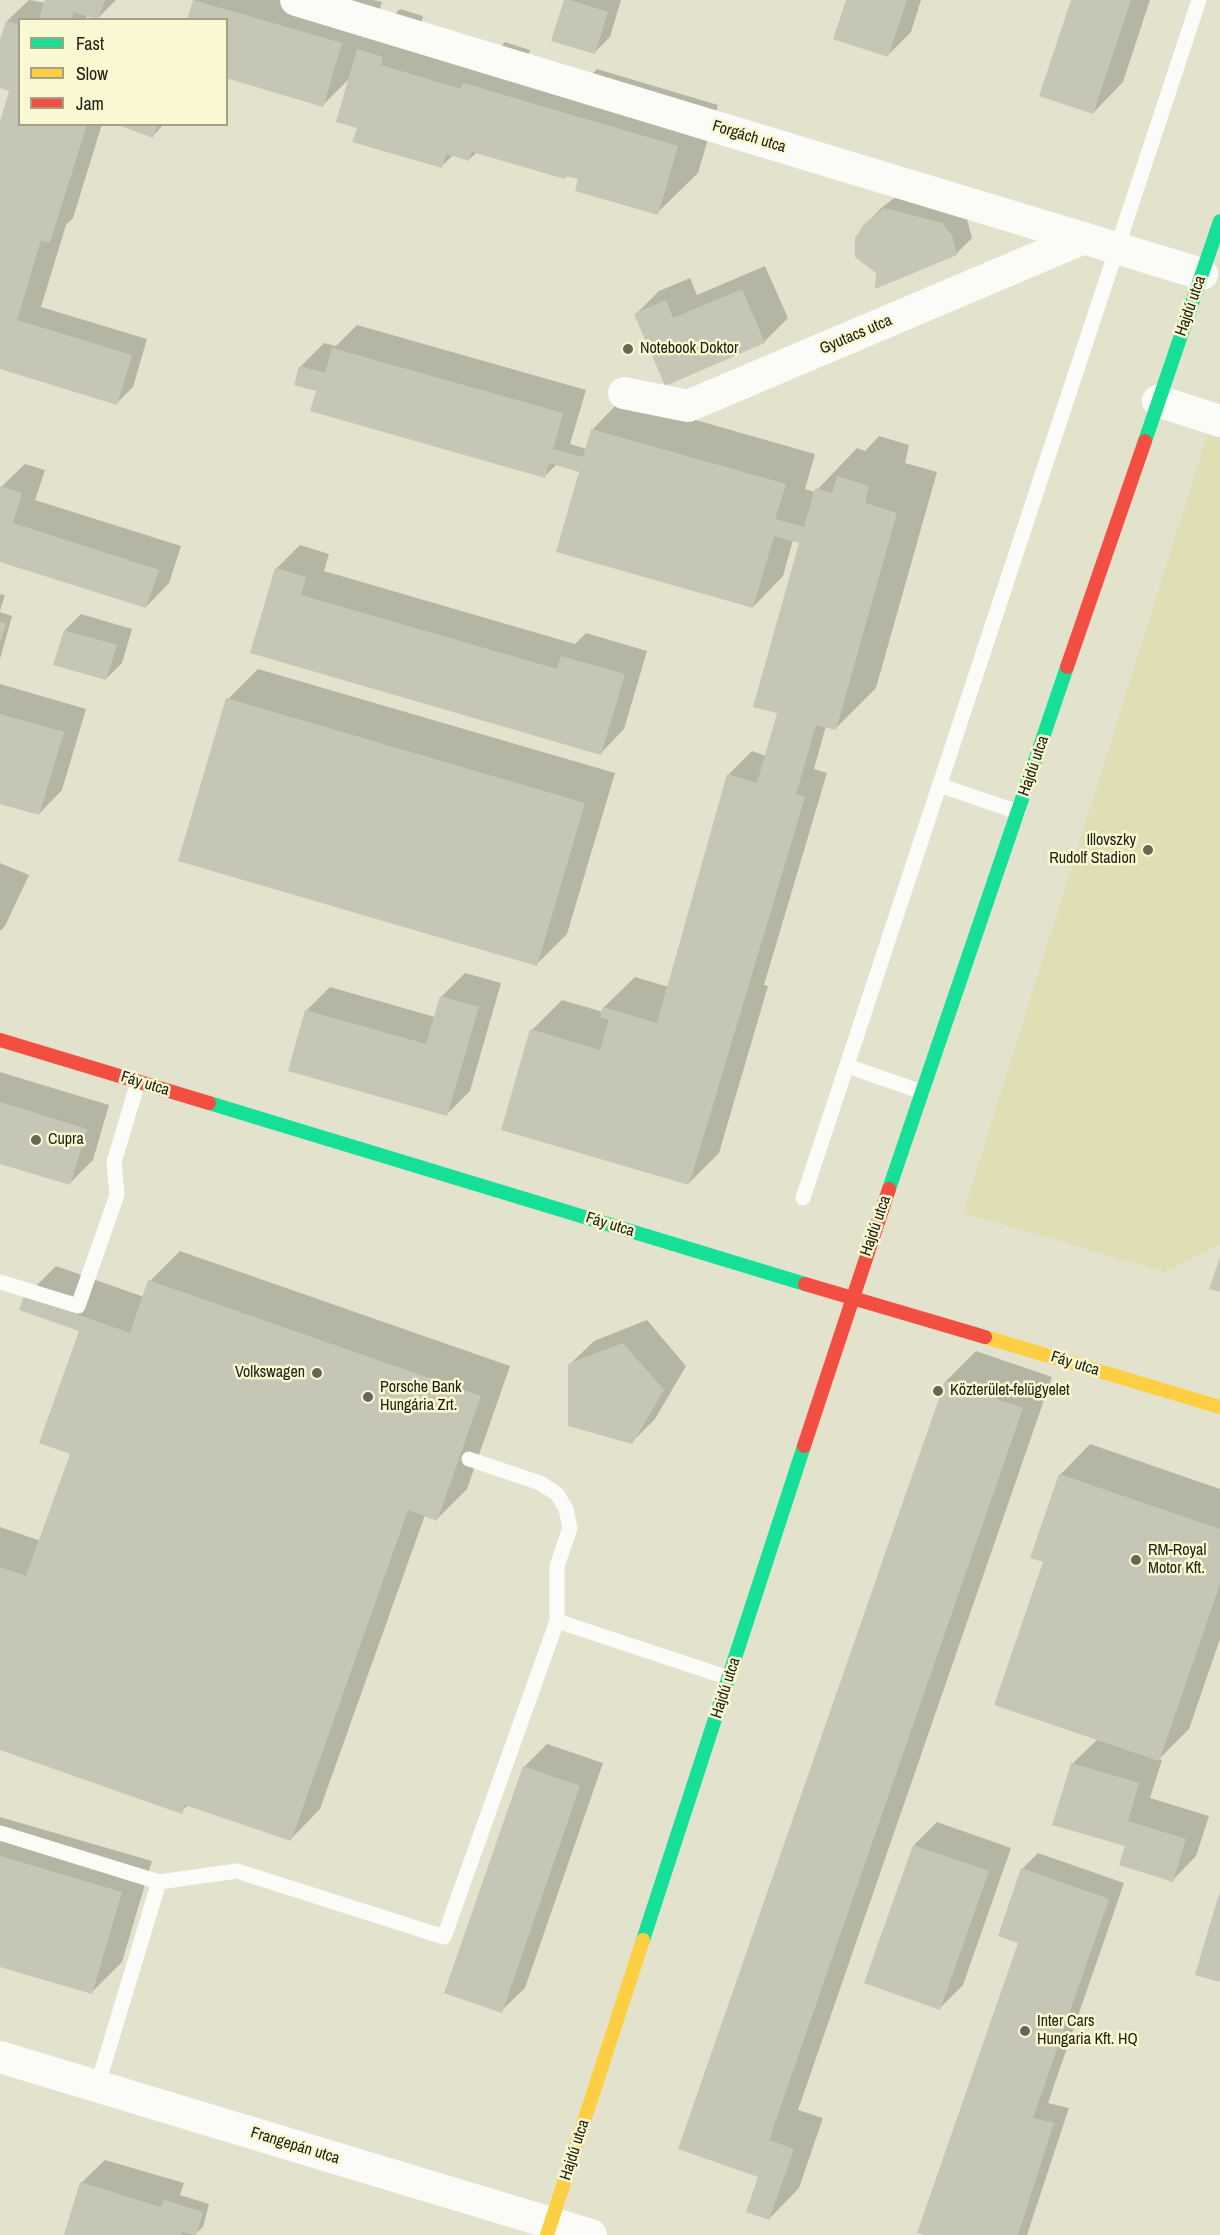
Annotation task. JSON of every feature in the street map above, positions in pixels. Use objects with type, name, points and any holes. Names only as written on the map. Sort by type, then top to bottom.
[{"type":"street","name":"Forgách utca","points":[[296,0],[1202,274]]},
{"type":"street","name":"Hajdú utca","points":[[549,2229],[852,1298],[1220,221]]},
{"type":"street","name":"Gyutacs utca","points":[[624,393],[688,406],[1084,238]]},
{"type":"street","points":[[1158,401],[1220,421]]},
{"type":"street","name":"Fáy utca","points":[[0,1040],[1220,1407]]},
{"type":"street","name":"Frangepán utca","points":[[0,2057],[549,2229],[591,2235]]},
{"type":"lane","points":[[803,1198],[1199,0]]},
{"type":"lane","points":[[939,785],[1018,812]]},
{"type":"lane","points":[[847,1066],[922,1092]]},
{"type":"lane","points":[[0,1282],[78,1306],[117,1195],[114,1162],[138,1082]]},
{"type":"lane","points":[[0,1833],[159,1882],[237,1871],[444,1937],[557,1621],[557,1566],[570,1528],[566,1509],[556,1494],[540,1483],[469,1459]]},
{"type":"lane","points":[[557,1621],[729,1678]]},
{"type":"lane","points":[[98,2087],[159,1882]]},
{"type":"green space","name":"Illovszky Rudolf Stadion","points":[[1220,394],[1220,1244],[1165,1272],[963,1213]]},
{"type":"building","points":[[45,0],[105,0],[99,18],[74,12],[72,18],[39,18]]},
{"type":"building","points":[[193,0],[342,43],[323,107],[228,79],[228,18],[188,18]]},
{"type":"building","points":[[564,0],[608,12],[595,54],[551,41]]},
{"type":"building","points":[[846,0],[907,0],[888,57],[833,39]]},
{"type":"building","points":[[1071,0],[1131,0],[1093,114],[1039,96]]},
{"type":"building","points":[[6,21],[18,24],[18,126],[86,126],[50,243],[41,240],[17,320],[132,355],[117,405],[0,369],[0,122],[9,91],[0,88],[0,39]]},
{"type":"building","points":[[357,49],[383,57],[381,65],[461,89],[463,83],[678,146],[658,215],[575,191],[578,179],[566,176],[565,179],[472,152],[469,161],[446,154],[442,168],[352,142],[357,128],[336,122]]},
{"type":"building","points":[[120,126],[157,126],[153,138]]},
{"type":"building","points":[[884,208],[942,223],[952,235],[957,255],[875,289],[876,273],[855,257],[855,238],[864,224]]},
{"type":"building","points":[[742,289],[765,343],[665,386],[634,314],[666,300],[673,318]]},
{"type":"building","points":[[332,348],[563,413],[553,449],[583,457],[591,429],[786,484],[775,519],[804,527],[815,488],[832,493],[837,476],[869,486],[865,503],[897,513],[836,730],[816,725],[796,794],[805,797],[689,1185],[501,1130],[530,1029],[600,1050],[609,1020],[600,1017],[603,1007],[657,1023],[727,774],[757,783],[777,713],[753,707],[799,543],[774,536],[753,608],[556,552],[579,472],[549,463],[545,478],[310,411],[316,391],[294,385],[299,366],[325,373]]},
{"type":"building","points":[[0,486],[22,493],[13,523],[159,570],[146,608],[0,562]]},
{"type":"building","points":[[275,568],[306,577],[301,595],[557,669],[561,656],[625,674],[601,755],[250,653]]},
{"type":"building","points":[[0,622],[6,623],[1,641],[0,640]]},
{"type":"building","points":[[64,630],[117,645],[106,680],[53,665]]},
{"type":"building","points":[[226,698],[585,803],[537,966],[178,861]]},
{"type":"building","points":[[0,714],[64,732],[39,815],[0,804]]},
{"type":"building","points":[[440,996],[479,1007],[447,1116],[288,1071],[305,1010],[426,1044]]},
{"type":"building","points":[[0,1102],[87,1129],[70,1185],[0,1164]]},
{"type":"building","points":[[1220,1257],[1220,1292],[1209,1289]]},
{"type":"building","points":[[148,1280],[481,1396],[437,1521],[408,1510],[291,1841],[185,1805],[182,1814],[0,1750],[0,1567],[26,1576],[70,1454],[39,1443],[79,1331],[19,1310],[24,1296],[130,1333]]},
{"type":"building","points":[[623,1343],[664,1390],[632,1444],[568,1426],[568,1364]]},
{"type":"building","points":[[945,1381],[1023,1408],[769,2140],[794,2149],[769,2220],[746,2212],[758,2177],[678,2149]]},
{"type":"building","points":[[1059,1474],[1220,1529],[1220,1584],[1159,1761],[994,1705],[1043,1562],[1030,1558]]},
{"type":"building","points":[[1071,1763],[1139,1783],[1128,1821],[1186,1839],[1173,1882],[1119,1865],[1125,1846],[1052,1825]]},
{"type":"building","points":[[523,1766],[580,1786],[502,2013],[444,1993]]},
{"type":"building","points":[[913,1845],[989,1871],[940,2010],[864,1983]]},
{"type":"building","points":[[0,1856],[122,1892],[92,1994],[0,1967]]},
{"type":"building","name":"Inter Cars Hungaria Kft. HQ","points":[[1021,1868],[1109,1899],[1033,2118],[1054,2123],[1018,2235],[924,2235],[917,2233],[1018,1943],[998,1936]]},
{"type":"building","points":[[1220,1894],[1220,1982],[1195,1975]]},
{"type":"building","points":[[80,2182],[161,2207],[164,2200],[203,2212],[196,2235],[182,2232],[181,2235],[64,2235]]},
{"type":"traffic: fast","points":[[1145,441],[1220,221]]},
{"type":"traffic: fast","points":[[889,1189],[1067,667]]},
{"type":"traffic: fast","points":[[209,1103],[805,1284]]},
{"type":"traffic: fast","points":[[643,1940],[804,1446]]},
{"type":"traffic: slow","points":[[985,1337],[1220,1407]]},
{"type":"traffic: slow","points":[[547,2235],[643,1940]]},
{"type":"traffic: jam","points":[[1067,667],[1145,441]]},
{"type":"traffic: jam","points":[[0,1040],[209,1103]]},
{"type":"traffic: jam","points":[[804,1446],[889,1189]]},
{"type":"traffic: jam","points":[[805,1284],[985,1337]]},
{"type":"place","name":"Notebook Doktor","points":[[628,349]]},
{"type":"place","name":"Illovszky Rudolf Stadion","points":[[1148,850]]},
{"type":"place","name":"Cupra","points":[[36,1140]]},
{"type":"place","name":"Volkswagen","points":[[317,1373]]},
{"type":"place","name":"Közterület-felügyelet","points":[[938,1391]]},
{"type":"place","name":"Porsche Bank Hungária Zrt.","points":[[368,1397]]},
{"type":"place","name":"RM-Royal Motor Kft.","points":[[1136,1560]]},
{"type":"place","name":"Inter Cars Hungaria Kft. HQ","points":[[1025,2031]]}]
